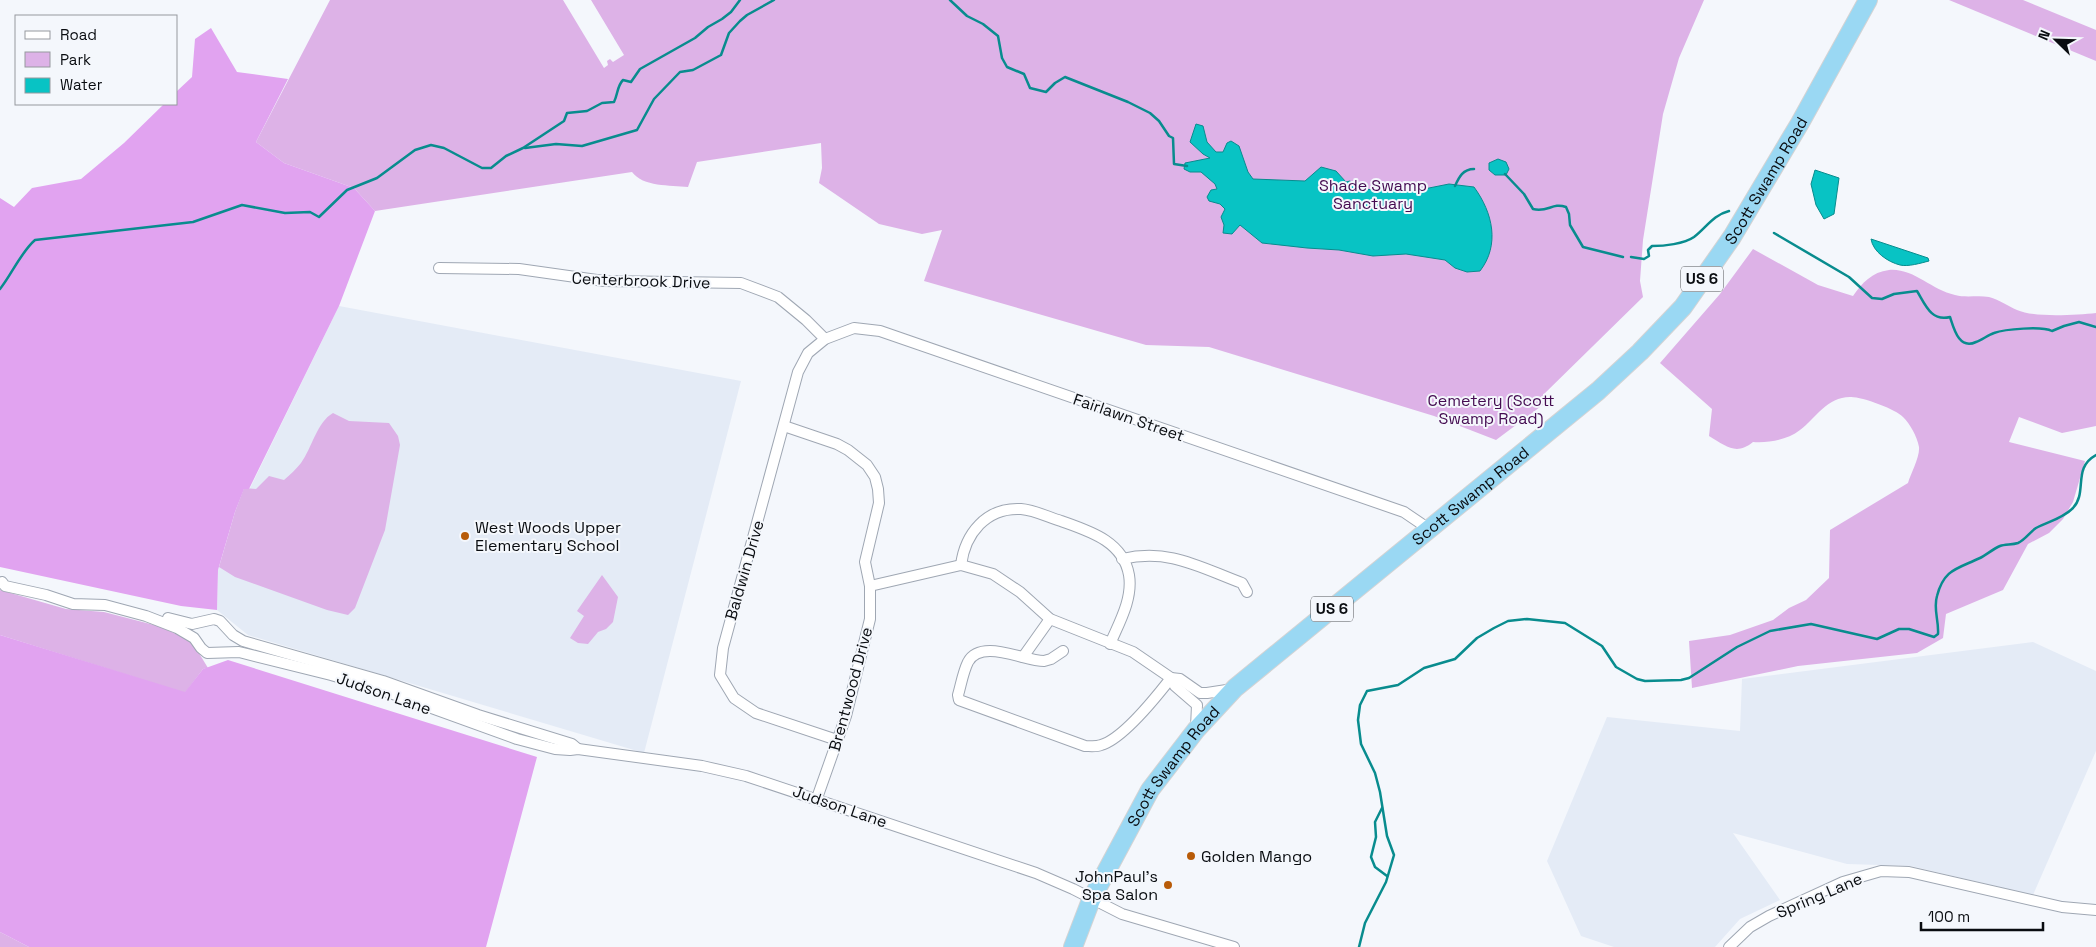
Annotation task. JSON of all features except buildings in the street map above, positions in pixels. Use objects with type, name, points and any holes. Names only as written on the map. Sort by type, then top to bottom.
[{"type":"highway","name":"Scott Swamp Road","points":[[1074,947],[1091,900],[1150,790],[1196,730],[1235,688],[1598,391],[1640,352],[1683,307],[1746,216],[1868,0]]},
{"type":"street","name":"Centerbrook Drive","points":[[439,268],[519,269],[604,281],[741,283],[778,297],[806,320],[825,339]]},
{"type":"street","name":"Fairlawn Street","points":[[825,339],[854,328],[880,331],[1404,512],[1429,529]]},
{"type":"street","name":"Baldwin Drive","points":[[825,339],[808,353],[798,372],[723,648],[720,674],[734,698],[756,714],[837,740]]},
{"type":"street","name":"Brentwood Drive","points":[[784,426],[837,444],[848,450],[867,465],[875,477],[878,489],[878,503],[864,562],[870,586],[870,619],[853,692],[818,798]]},
{"type":"street","points":[[961,565],[963,551],[972,531],[989,516],[1011,510],[1032,511],[1092,532],[1109,542],[1122,559],[1129,575],[1126,605],[1110,644]]},
{"type":"street","points":[[1122,559],[1151,554],[1173,558],[1242,583],[1247,592]]},
{"type":"street","points":[[870,586],[961,565],[993,574],[1020,592],[1050,619],[1133,652],[1171,678],[1180,679],[1200,693],[1235,688]]},
{"type":"street","name":"Judson Lane","points":[[578,749],[572,744],[478,715],[383,681],[243,641],[233,635],[220,621],[214,619],[199,623],[180,622],[121,604],[94,598],[74,598],[6,580],[1,582],[5,586],[46,595],[73,604],[105,605],[146,616],[177,628],[194,638],[201,648],[208,652],[239,652],[341,678],[382,690],[517,739],[555,749],[578,749],[727,771],[818,798],[1036,873],[1073,889],[1091,900]]},
{"type":"street","points":[[1023,658],[1050,619]]},
{"type":"street","points":[[194,638],[195,628],[199,623]]},
{"type":"street","points":[[1062,651],[1051,659],[1044,661],[988,650],[976,653],[968,662],[958,695],[959,700],[1085,746],[1102,745],[1116,736],[1147,707],[1171,678]]},
{"type":"street","points":[[1171,678],[1175,686],[1197,705],[1196,730]]},
{"type":"street","name":"Spring Lane","points":[[1728,947],[1750,927],[1769,916],[1843,882],[1881,871],[1909,872],[2062,907],[2096,910]]},
{"type":"street","points":[[1091,900],[1122,914],[1234,947]]},
{"type":"shaded area","points":[[211,28],[237,72],[288,79],[256,142],[284,163],[354,188],[375,211],[339,306],[249,489],[244,489],[235,512],[218,570],[217,610],[181,606],[0,567],[0,198],[14,207],[32,188],[81,179],[124,143],[163,105],[178,105],[178,90],[192,77],[195,39]]},
{"type":"shaded area","name":"West Woods Upper Elementary School","points":[[339,306],[741,381],[644,753],[248,635],[217,610],[218,570],[233,523]]},
{"type":"shaded area","points":[[0,635],[185,692],[203,669],[228,660],[537,757],[486,947],[29,947],[0,932]]},
{"type":"shaded area","points":[[2033,642],[2096,671],[2096,751],[2033,895],[1911,866],[1847,864],[1733,833],[1780,900],[1740,919],[1715,947],[1614,947],[1581,936],[1547,861],[1607,717],[1740,731],[1742,679]]},
{"type":"green space","name":"Shade Swamp Sanctuary","points":[[330,0],[563,0],[604,68],[608,65],[607,61],[610,59],[613,62],[624,55],[591,0],[1704,0],[1679,58],[1663,114],[1643,240],[1640,281],[1643,297],[1543,395],[1552,398],[1496,440],[1434,416],[1209,347],[1146,345],[924,281],[942,230],[922,234],[879,224],[819,183],[822,168],[821,143],[697,162],[688,187],[650,183],[637,177],[632,172],[375,211],[354,188],[284,163],[256,142]]},
{"type":"green space","points":[[1949,0],[2023,0],[2096,30],[2096,61]]},
{"type":"green space","points":[[1753,249],[1818,285],[1853,296],[1864,283],[1877,273],[1898,270],[1915,276],[1946,292],[1959,296],[1989,297],[2025,313],[2056,315],[2096,313],[2096,426],[2062,433],[2019,417],[2009,442],[2085,461],[2073,502],[2063,519],[2049,533],[2028,544],[2003,590],[1946,614],[1943,638],[1917,653],[1798,666],[1692,688],[1689,641],[1730,635],[1773,620],[1789,608],[1806,600],[1829,578],[1830,530],[1908,483],[1919,451],[1915,435],[1903,417],[1886,407],[1855,397],[1835,400],[1822,409],[1800,430],[1778,440],[1753,442],[1736,449],[1726,446],[1709,436],[1712,409],[1660,363],[1720,294]]},
{"type":"green space","points":[[333,413],[349,421],[389,423],[398,436],[400,445],[385,530],[355,608],[348,615],[327,610],[235,577],[219,567],[244,488],[256,489],[269,476],[284,480],[301,463],[323,422]]},
{"type":"green space","points":[[602,575],[618,597],[613,622],[606,629],[598,632],[588,644],[578,643],[570,638],[584,616],[577,611]]},
{"type":"green space","points":[[0,590],[66,609],[104,612],[158,626],[183,637],[194,645],[208,668],[203,669],[185,693],[0,635]]},
{"type":"green space","points":[[0,932],[29,947],[0,947]]},
{"type":"water","points":[[1196,124],[1203,126],[1207,142],[1216,152],[1223,152],[1227,143],[1231,141],[1239,146],[1248,172],[1253,179],[1305,181],[1321,167],[1336,171],[1346,182],[1350,181],[1359,188],[1373,190],[1419,190],[1449,184],[1474,187],[1486,207],[1492,229],[1490,251],[1486,261],[1480,271],[1467,272],[1455,268],[1445,260],[1406,254],[1373,256],[1339,250],[1262,243],[1240,225],[1232,234],[1223,233],[1224,225],[1221,217],[1225,209],[1220,204],[1209,201],[1207,197],[1211,190],[1217,189],[1215,184],[1201,172],[1190,172],[1184,169],[1185,163],[1210,158],[1190,142]]},
{"type":"water","points":[[1498,159],[1506,162],[1509,169],[1506,175],[1495,175],[1489,170],[1489,163]]},
{"type":"water","points":[[1815,170],[1839,178],[1834,214],[1824,219],[1816,205],[1811,184]]},
{"type":"water","points":[[1871,239],[1928,258],[1929,261],[1907,266],[1895,264],[1878,252]]},
{"type":"waterway","points":[[0,289],[25,251],[35,240],[193,222],[242,205],[285,213],[310,212],[319,217],[347,190],[377,178],[415,150],[431,145],[444,148],[482,168],[491,168],[506,156],[523,148],[564,121],[567,113],[587,111],[602,103],[614,102],[623,80],[631,82],[640,69],[695,38],[731,12],[740,0]]},
{"type":"waterway","points":[[525,148],[556,144],[582,146],[637,130],[654,99],[680,72],[693,70],[721,55],[729,33],[740,21],[774,0]]},
{"type":"waterway","points":[[950,0],[967,16],[983,24],[998,36],[1002,58],[1007,67],[1024,74],[1030,88],[1046,92],[1065,77],[1128,102],[1150,113],[1159,121],[1169,136],[1173,138],[1174,164],[1187,166]]},
{"type":"waterway","points":[[1455,186],[1464,172],[1474,169]]},
{"type":"waterway","points":[[1505,174],[1524,194],[1533,209],[1543,210],[1557,206],[1566,207],[1570,225],[1583,247],[1623,257]]},
{"type":"waterway","points":[[1631,257],[1644,259],[1649,256],[1648,250],[1652,246],[1674,244],[1690,239],[1714,219],[1729,211]]},
{"type":"waterway","points":[[1774,233],[1849,277],[1872,298],[1882,299],[1894,294],[1917,291],[1929,311],[1938,317],[1950,317],[1958,337],[1965,343],[1970,344],[1994,333],[2006,330],[2032,328],[2052,331],[2079,322],[2096,327]]},
{"type":"waterway","points":[[1359,947],[1365,923],[1386,882],[1394,855],[1387,836],[1375,773],[1361,744],[1358,720],[1360,705],[1367,691],[1398,685],[1424,668],[1455,659],[1477,638],[1494,628],[1508,621],[1527,619],[1565,623],[1602,646],[1616,667],[1637,679],[1645,681],[1689,678],[1737,647],[1770,631],[1811,624],[1877,639],[1899,629],[1909,629],[1934,637],[1938,634],[1936,601],[1943,580],[1952,571],[2000,546],[2018,543],[2036,528],[2069,512],[2080,495],[2084,467],[2096,455]]},
{"type":"waterway","points":[[1382,808],[1375,822],[1376,837],[1371,857],[1375,867],[1387,876]]},
{"type":"place","name":"West Woods Upper Elementary School","points":[[465,536]]},
{"type":"place","name":"Golden Mango","points":[[1191,856]]},
{"type":"place","name":"JohnPaul's Spa Salon","points":[[1168,885]]},
{"type":"park label","name":"Cemetery (Scott Swamp Road)","points":[[1491,409]]}]
